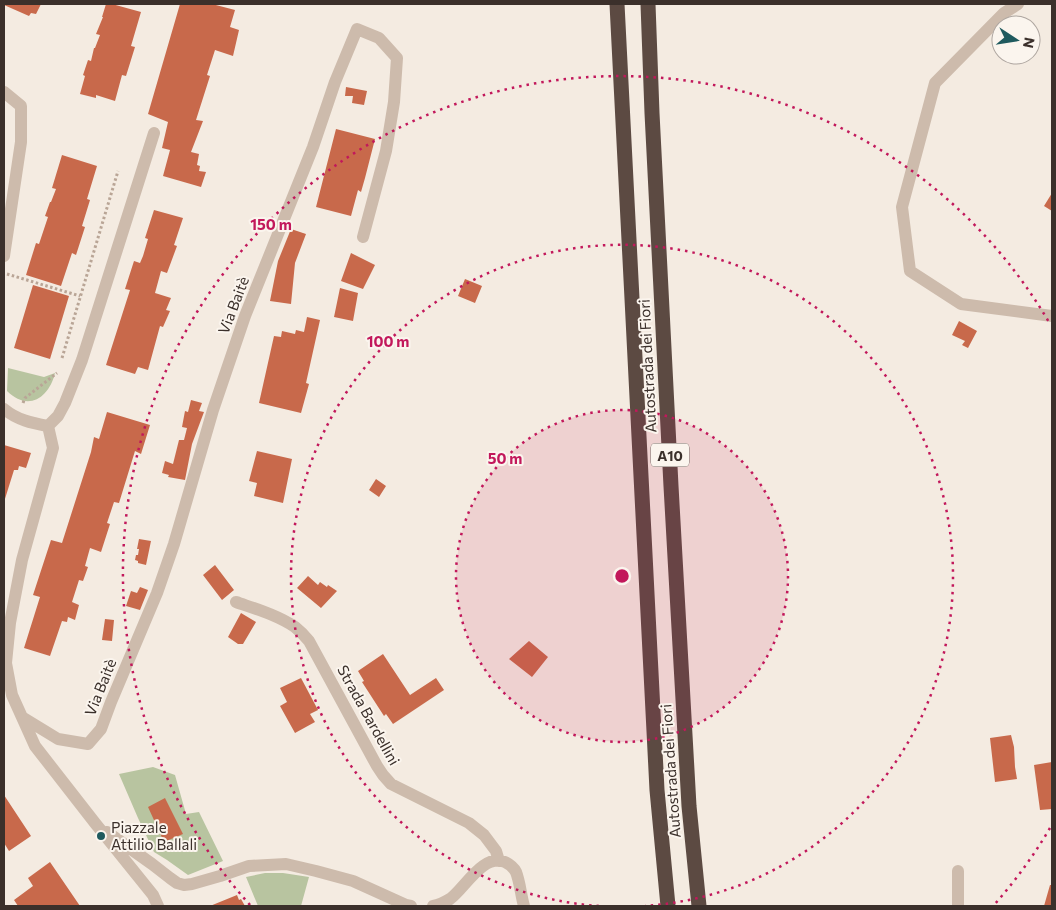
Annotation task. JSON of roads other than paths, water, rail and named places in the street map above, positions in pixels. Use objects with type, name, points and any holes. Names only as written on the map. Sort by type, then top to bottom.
[{"type":"highway","name":"Autostrada dei Fiori","points":[[617,4],[657,790],[668,906]]},
{"type":"highway","name":"Autostrada dei Fiori","points":[[648,4],[652,113],[689,806],[699,906]]},
{"type":"street","points":[[1018,4],[1004,13],[935,83],[902,207],[910,272],[961,304],[1052,316]]},
{"type":"street","name":"Via Baitè","points":[[22,717],[58,739],[88,744],[101,729],[157,593],[245,316],[313,147],[335,82],[356,29],[380,38],[397,58],[394,102],[386,151],[363,237]]},
{"type":"street","points":[[4,92],[21,106],[21,142],[4,256]]},
{"type":"street","points":[[48,426],[58,416],[66,403],[82,360],[154,133]]},
{"type":"street","points":[[4,409],[16,417],[31,423],[48,426]]},
{"type":"street","points":[[48,426],[53,448],[22,560],[10,623],[6,663],[12,695],[35,746],[153,895],[158,906]]},
{"type":"street","name":"Strada Bardellini","points":[[236,602],[266,612],[297,628],[309,641],[383,775],[391,784],[469,823],[490,842],[496,851],[499,861]]},
{"type":"street","points":[[95,823],[177,883],[192,884],[249,866],[286,864],[353,880],[406,905],[412,906]]},
{"type":"street","points":[[433,906],[444,903],[452,898],[486,863],[499,861],[512,867],[516,873],[524,906]]},
{"type":"street","points":[[958,871],[958,906]]},
{"type":"place","name":"Piazzale Attilio Ballali","points":[[101,836]]}]
